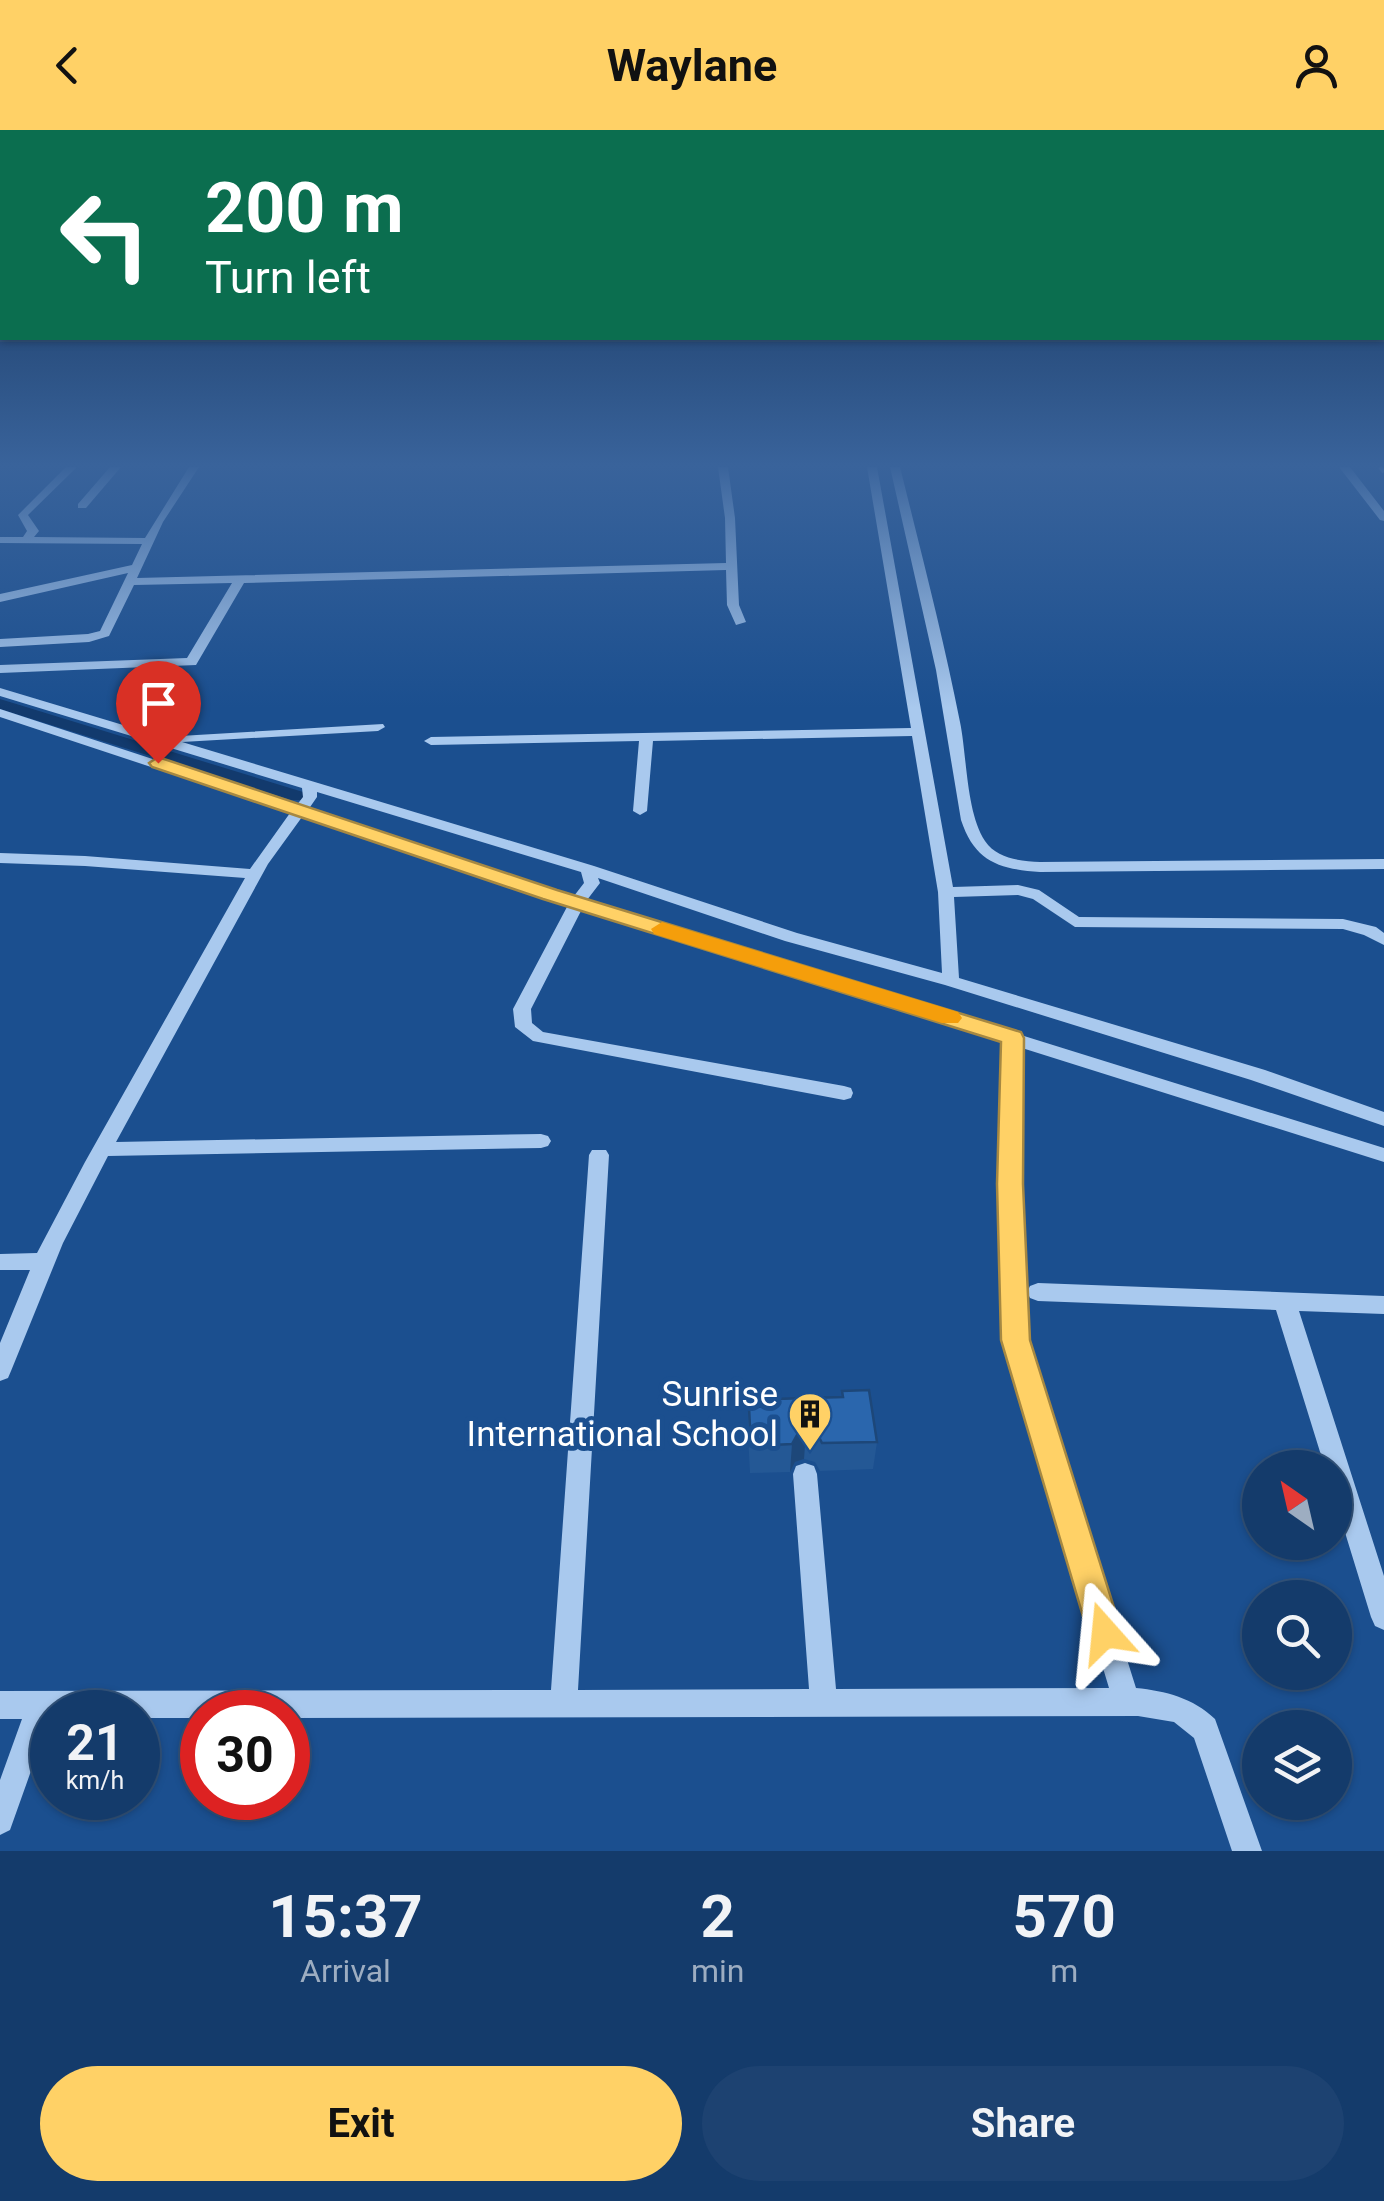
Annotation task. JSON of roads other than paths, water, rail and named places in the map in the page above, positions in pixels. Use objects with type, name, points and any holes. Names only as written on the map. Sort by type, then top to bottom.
[{"type":"street","points":[[0,643],[100,636],[110,626],[146,547]]},
{"type":"street","points":[[730,547],[733,605],[740,622]]},
{"type":"street","points":[[886,547],[946,892],[950,981]]},
{"type":"street","points":[[913,547],[956,735],[970,818],[978,844],[990,854],[1018,866],[1040,867],[1384,864]]},
{"type":"street","points":[[132,582],[732,566]]},
{"type":"street","points":[[0,598],[138,568]]},
{"type":"street","points":[[0,669],[191,662],[240,579]]},
{"type":"street","points":[[0,692],[166,740],[378,727]]},
{"type":"street","points":[[0,713],[305,800],[585,888],[1012,1038],[1384,1156]]},
{"type":"street","points":[[432,741],[918,732]]},
{"type":"street","points":[[640,811],[646,736]]},
{"type":"street","points":[[153,737],[305,800],[585,888],[790,937],[950,981],[1258,1075],[1384,1118]]},
{"type":"street","points":[[0,1371],[45,1260],[102,1149],[255,874],[305,800]]},
{"type":"street","points":[[0,858],[85,860],[255,874]]},
{"type":"street","points":[[585,888],[522,1009],[526,1031],[539,1037],[844,1093]]},
{"type":"street","points":[[946,892],[1018,890],[1039,895],[1075,922],[1344,924],[1370,931],[1384,940]]},
{"type":"street","points":[[1012,1038],[1010,1208],[1016,1340],[1039,1425],[1128,1702]]},
{"type":"street","points":[[102,1149],[541,1141]]},
{"type":"street","points":[[564,1702],[599,1155]]},
{"type":"street","points":[[0,1262],[45,1260]]},
{"type":"street","points":[[1038,1292],[1384,1305]]},
{"type":"street","points":[[1285,1302],[1384,1617]]},
{"type":"street","points":[[806,1474],[824,1703]]},
{"type":"street","points":[[0,1705],[30,1704]]},
{"type":"street","points":[[160,1704],[1170,1705],[1190,1713],[1205,1729],[1247,1851]]},
{"type":"street","points":[[0,1820],[30,1735]]},
{"type":"waterway","points":[[0,704],[297,796]]},
{"type":"place","name":"Sunrise International School","points":[[810,1452]]}]
